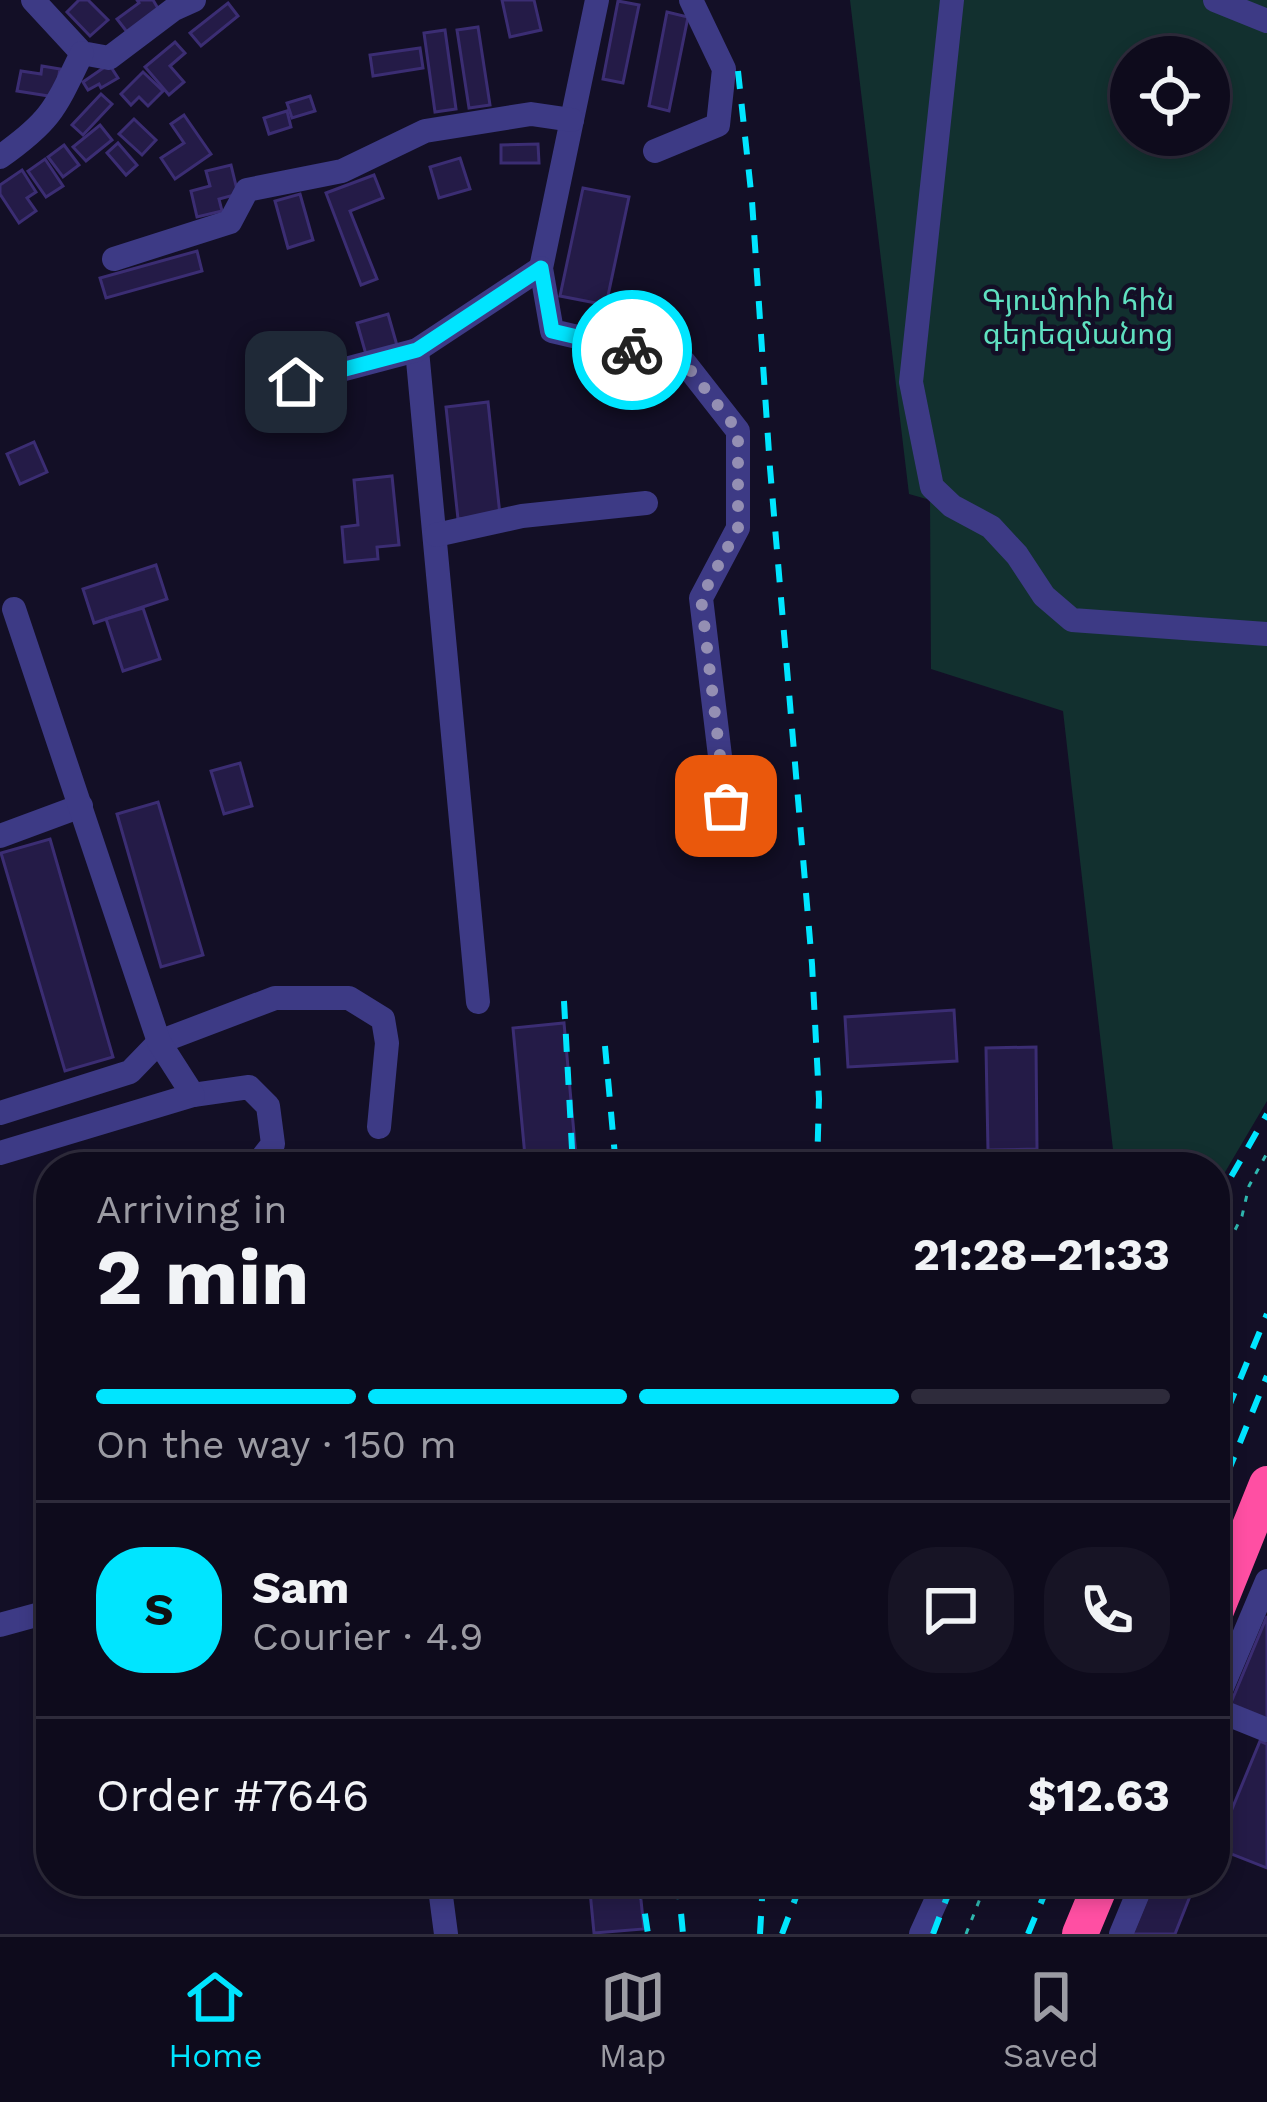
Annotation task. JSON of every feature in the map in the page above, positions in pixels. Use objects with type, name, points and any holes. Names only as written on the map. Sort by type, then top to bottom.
[{"type":"highway","points":[[1230,1583],[1260,1524],[1267,1484]]},
{"type":"highway","points":[[1080,1934],[1096,1896]]},
{"type":"street","points":[[34,0],[82,53],[109,58],[194,0]]},
{"type":"street","points":[[597,0],[541,268],[552,331],[684,362],[738,431],[738,528],[701,598],[726,806]]},
{"type":"street","points":[[656,152],[718,125],[724,69],[691,0]]},
{"type":"street","points":[[952,0],[911,382],[932,487],[952,506],[991,527],[1044,596],[1072,620],[1267,634]]},
{"type":"street","points":[[1215,0],[1267,21]]},
{"type":"street","points":[[0,157],[39,129],[57,106],[82,53]]},
{"type":"street","points":[[114,259],[230,221],[248,190],[342,171],[425,131],[531,114],[572,120]]},
{"type":"street","points":[[296,382],[417,350],[541,268]]},
{"type":"street","points":[[417,350],[478,1002]]},
{"type":"street","points":[[436,535],[522,516],[646,503]]},
{"type":"street","points":[[14,609],[159,1042],[193,1095]]},
{"type":"street","points":[[0,836],[81,806]]},
{"type":"street","points":[[0,1113],[130,1072],[159,1042],[275,998],[349,998],[383,1019],[387,1043],[379,1127]]},
{"type":"street","points":[[0,1153],[193,1095],[249,1087],[268,1106],[273,1144],[267,1152]]},
{"type":"street","points":[[1230,1671],[1267,1581]]},
{"type":"street","points":[[0,1625],[36,1615]]},
{"type":"street","points":[[1230,1714],[1267,1730]]},
{"type":"street","points":[[441,1896],[446,1934]]},
{"type":"street","points":[[921,1934],[938,1896]]},
{"type":"street","points":[[1121,1934],[1137,1896]]},
{"type":"path","points":[[1230,1241],[1243,1216],[1249,1186],[1267,1154]]},
{"type":"path","points":[[967,1934],[981,1896]]},
{"type":"green space","name":"Գյումրիի հին գերեզմանոց","points":[[850,0],[1267,0],[1267,1101],[1230,1164],[1230,1152],[1113,1152],[1063,711],[931,669],[930,500],[909,494]]},
{"type":"building","points":[[79,0],[88,0],[108,20],[90,36],[67,12]]},
{"type":"building","points":[[137,0],[153,0],[159,10],[127,32],[117,19]]},
{"type":"building","points":[[502,0],[534,0],[541,30],[510,37]]},
{"type":"building","points":[[618,1],[639,5],[623,83],[603,79]]},
{"type":"building","points":[[228,3],[238,16],[201,46],[190,33]]},
{"type":"building","points":[[667,12],[688,17],[669,111],[649,106]]},
{"type":"building","points":[[478,27],[490,105],[469,108],[457,30]]},
{"type":"building","points":[[445,30],[456,109],[435,112],[424,33]]},
{"type":"building","points":[[175,42],[185,53],[170,66],[184,82],[169,95],[145,67]]},
{"type":"building","points":[[420,48],[423,68],[373,76],[370,55]]},
{"type":"building","points":[[109,64],[118,78],[88,90],[83,82]]},
{"type":"building","points":[[42,66],[60,69],[55,97],[17,91],[21,71],[41,74]]},
{"type":"building","points":[[143,72],[163,91],[148,106],[139,97],[131,105],[121,94]]},
{"type":"building","points":[[101,94],[112,104],[83,135],[72,125]]},
{"type":"building","points":[[310,96],[315,111],[292,118],[287,103]]},
{"type":"building","points":[[287,111],[291,127],[269,134],[264,118]]},
{"type":"building","points":[[184,115],[211,154],[175,179],[161,158],[184,143],[171,124]]},
{"type":"building","points":[[134,119],[156,140],[142,155],[119,134]]},
{"type":"building","points":[[100,125],[112,140],[86,161],[73,147]]},
{"type":"building","points":[[118,143],[137,165],[126,175],[107,153]]},
{"type":"building","points":[[538,144],[539,163],[501,163],[501,145]]},
{"type":"building","points":[[64,145],[79,165],[63,177],[48,157]]},
{"type":"building","points":[[460,158],[470,189],[439,198],[430,167]]},
{"type":"building","points":[[45,159],[63,186],[46,197],[28,171]]},
{"type":"building","points":[[231,165],[238,194],[219,199],[222,211],[197,217],[191,191],[210,186],[206,171]]},
{"type":"building","points":[[22,170],[36,192],[27,198],[36,211],[19,223],[0,194],[0,185]]},
{"type":"building","points":[[374,175],[383,198],[350,211],[377,279],[361,285],[326,193]]},
{"type":"building","points":[[583,188],[629,197],[606,305],[560,296]]},
{"type":"building","points":[[300,194],[313,240],[288,248],[275,201]]},
{"type":"building","points":[[197,251],[202,271],[106,298],[100,278]]},
{"type":"building","points":[[388,314],[398,349],[367,358],[357,323]]},
{"type":"building","points":[[488,402],[500,515],[458,519],[446,407]]},
{"type":"building","points":[[34,442],[47,472],[20,484],[7,454]]},
{"type":"building","points":[[392,476],[399,545],[377,547],[378,559],[345,562],[342,527],[358,525],[354,480]]},
{"type":"building","points":[[156,565],[167,599],[94,623],[83,589]]},
{"type":"building","points":[[143,608],[160,659],[123,671],[106,619]]},
{"type":"building","points":[[240,763],[252,806],[224,814],[211,771]]},
{"type":"building","points":[[158,802],[203,955],[161,967],[117,814]]},
{"type":"building","points":[[50,839],[113,1057],[65,1071],[1,853]]},
{"type":"building","points":[[954,1010],[957,1061],[848,1067],[845,1017]]},
{"type":"building","points":[[564,1023],[576,1152],[525,1152],[513,1028]]},
{"type":"building","points":[[1036,1047],[1037,1149],[988,1150],[986,1048]]},
{"type":"building","points":[[1267,1616],[1267,1721],[1230,1705]]},
{"type":"building","points":[[1260,1741],[1267,1744],[1267,1868],[1230,1853],[1230,1814]]},
{"type":"building","points":[[590,1896],[641,1896],[644,1929],[594,1933]]},
{"type":"building","points":[[1148,1896],[1190,1896],[1175,1934],[1132,1934]]},
{"type":"railway","points":[[738,71],[812,964],[817,1152]]},
{"type":"railway","points":[[564,1001],[572,1152]]},
{"type":"railway","points":[[605,1046],[615,1152]]},
{"type":"railway","points":[[1230,1179],[1267,1114]]},
{"type":"railway","points":[[1230,1404],[1267,1314]]},
{"type":"railway","points":[[1230,1467],[1267,1376]]},
{"type":"railway","points":[[642,1896],[648,1934]]},
{"type":"railway","points":[[679,1896],[683,1934]]},
{"type":"railway","points":[[760,1934],[762,1896]]},
{"type":"railway","points":[[782,1934],[796,1896]]},
{"type":"railway","points":[[933,1934],[947,1896]]},
{"type":"railway","points":[[1028,1934],[1044,1896]]},
{"type":"way so far","points":[[632,350],[684,362],[738,431],[738,528],[701,598],[726,806]]},
{"type":"route","points":[[296,382],[417,350],[541,268],[552,331],[632,350]]}]
